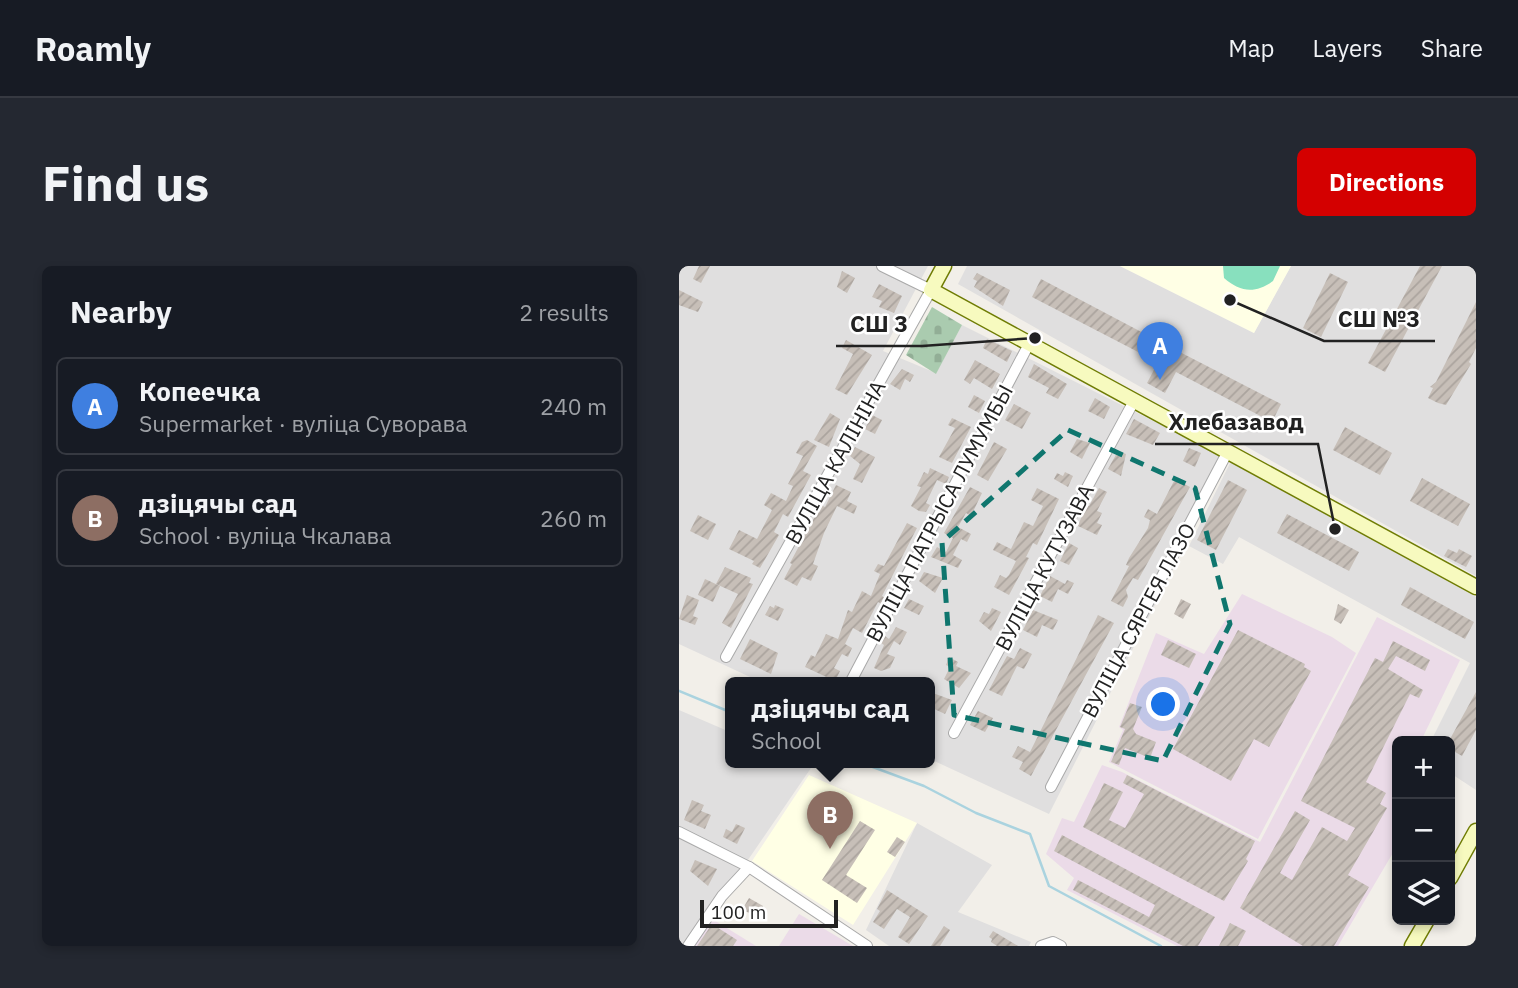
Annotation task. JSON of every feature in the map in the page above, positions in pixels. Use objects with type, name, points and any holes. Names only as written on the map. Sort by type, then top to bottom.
[{"type":"main road","name":"ВУЛІЦА КАЛІНІНА","points":[[931,290],[944,266]]},
{"type":"main road","points":[[931,290],[1476,587]]},
{"type":"main road","points":[[1455,869],[1476,831]]},
{"type":"main road","points":[[1412,946],[1424,925]]},
{"type":"street","points":[[882,266],[931,290]]},
{"type":"street","name":"ВУЛІЦА КАЛІНІНА","points":[[726,657],[931,290]]},
{"type":"street","name":"ВУЛІЦА ПАТРЫСА ЛУМУМБЫ","points":[[853,677],[1029,344]]},
{"type":"street","name":"ВУЛІЦА КУТУЗАВА","points":[[954,733],[1134,401]]},
{"type":"street","name":"ВУЛІЦА СЯРГЕЯ ЛАЗО","points":[[1051,787],[1227,453]]},
{"type":"street","points":[[679,832],[749,867],[867,946]]},
{"type":"street","points":[[688,946],[722,896],[749,867]]},
{"type":"street","points":[[1041,946],[1053,942],[1061,946]]},
{"type":"highlighted area","points":[[1068,430],[1195,488],[1230,624],[1163,761],[954,715],[942,542]]},
{"type":"shaded area","points":[[679,266],[928,266],[883,351],[936,373],[962,325],[1229,459],[1049,814],[935,761],[935,677],[750,677],[679,644]]},
{"type":"shaded area","points":[[967,266],[1120,266],[1254,333],[1291,266],[1476,266],[1476,576],[958,284]]},
{"type":"shaded area","points":[[1120,266],[1291,266],[1254,333]]},
{"type":"shaded area","points":[[1231,461],[1476,597],[1476,790],[1455,776],[1455,736],[1434,736],[1470,663],[1239,537],[1223,564],[1189,546]]},
{"type":"shaded area","points":[[1242,594],[1332,637],[1356,653],[1258,839],[1109,762],[1123,730],[1119,727],[1156,633],[1204,654]]},
{"type":"shaded area","points":[[1377,617],[1460,660],[1423,736],[1392,736],[1392,854],[1338,946],[1177,946],[1067,890],[1074,878],[1046,854],[1062,818],[1074,822],[1102,765],[1122,772],[1260,842]]},
{"type":"shaded area","points":[[679,710],[725,730],[725,768],[811,768],[689,946],[679,946]]},
{"type":"shaded area","points":[[809,775],[917,823],[853,925],[752,861]]},
{"type":"shaded area","points":[[917,823],[992,865],[958,912],[1031,942],[1029,946],[889,946],[866,930]]},
{"type":"shaded area","points":[[799,914],[853,946],[779,946]]},
{"type":"shaded area","points":[[709,917],[756,946],[690,946]]},
{"type":"green space","points":[[1223,266],[1280,266],[1273,281],[1260,288],[1248,290],[1224,278]]},
{"type":"green space","points":[[932,307],[962,325],[936,374],[906,355]]},
{"type":"building","points":[[699,266],[710,266],[701,283],[693,279]]},
{"type":"building","points":[[1420,266],[1442,266],[1385,372],[1368,363]]},
{"type":"building","points":[[842,271],[855,278],[847,293],[837,287]]},
{"type":"building","points":[[977,273],[1010,290],[1003,306],[974,287],[977,281],[973,279]]},
{"type":"building","points":[[1330,273],[1348,282],[1321,337],[1303,328]]},
{"type":"building","points":[[1041,279],[1149,336],[1140,353],[1032,297]]},
{"type":"building","points":[[879,284],[902,296],[894,313],[879,307],[882,301],[872,297]]},
{"type":"building","points":[[679,290],[703,302],[698,312],[679,305]]},
{"type":"building","points":[[1476,302],[1476,348],[1469,362],[1471,364],[1446,405],[1438,403],[1428,398],[1433,388],[1430,387],[1436,382]]},
{"type":"building","points":[[987,339],[1012,351],[1007,362],[983,348]]},
{"type":"building","points":[[846,340],[872,355],[847,395],[835,389],[853,354],[842,348]]},
{"type":"building","points":[[1172,348],[1281,404],[1272,422],[1176,372],[1165,393],[1147,383],[1155,368],[1160,371]]},
{"type":"building","points":[[975,360],[1000,374],[992,389],[974,378],[970,384],[964,380]]},
{"type":"building","points":[[1034,364],[1067,384],[1058,399],[1046,393],[1049,388],[1028,377]]},
{"type":"building","points":[[902,369],[914,375],[910,382],[905,379],[900,390],[890,384]]},
{"type":"building","points":[[974,395],[985,401],[979,413],[968,407]]},
{"type":"building","points":[[1095,398],[1110,407],[1104,419],[1088,411]]},
{"type":"building","points":[[1014,404],[1031,413],[1022,429],[1005,420]]},
{"type":"building","points":[[830,413],[840,419],[829,447],[814,440]]},
{"type":"building","points":[[872,415],[882,420],[875,434],[865,429]]},
{"type":"building","points":[[952,418],[971,427],[952,463],[939,457],[955,428],[948,425]]},
{"type":"building","points":[[1134,419],[1160,433],[1153,445],[1126,434]]},
{"type":"building","points":[[1345,427],[1392,453],[1380,475],[1333,450]]},
{"type":"building","points":[[1077,439],[1090,443],[1082,459],[1070,452]]},
{"type":"building","points":[[807,440],[817,446],[803,471],[811,475],[788,517],[783,514],[774,532],[779,535],[760,568],[752,564],[754,561],[729,549],[739,530],[757,539],[772,510],[764,505],[771,493],[786,501],[793,486],[788,484],[803,456],[796,453],[802,442]]},
{"type":"building","points":[[994,442],[1007,449],[988,481],[977,475]]},
{"type":"building","points":[[855,447],[875,457],[862,483],[853,479],[860,464],[850,456]]},
{"type":"building","points":[[1189,448],[1201,453],[1195,467],[1183,461]]},
{"type":"building","points":[[1118,451],[1126,454],[1121,476],[1108,469]]},
{"type":"building","points":[[930,468],[949,477],[946,484],[937,480],[926,503],[930,505],[926,512],[919,511],[911,506],[921,487],[917,486],[924,472],[928,474]]},
{"type":"building","points":[[1065,472],[1073,476],[1068,487],[1054,479],[1057,473],[1063,476]]},
{"type":"building","points":[[1422,478],[1470,504],[1458,526],[1410,501]]},
{"type":"building","points":[[1175,479],[1190,487],[1138,580],[1133,578],[1126,590],[1128,597],[1123,607],[1111,601],[1129,566],[1126,565],[1129,558],[1148,528],[1150,520],[1144,517],[1148,509],[1157,514]]},
{"type":"building","points":[[1228,480],[1247,490],[1216,550],[1197,540]]},
{"type":"building","points":[[836,485],[851,492],[847,501],[857,506],[854,514],[837,506],[813,564],[818,566],[811,581],[802,577],[797,586],[784,579],[792,564],[790,563],[821,505],[825,507]]},
{"type":"building","points":[[970,487],[982,493],[971,516],[966,513],[958,527],[971,534],[967,542],[961,539],[953,555],[962,560],[958,568],[931,557],[937,547],[946,552],[953,538],[944,533]]},
{"type":"building","points":[[1037,488],[1059,499],[1037,545],[1033,543],[1026,557],[1029,558],[1009,595],[994,587],[1000,575],[1006,578],[1009,575],[1016,561],[993,550],[997,542],[1011,549],[1024,522],[1033,526],[1043,506],[1031,500]]},
{"type":"building","points":[[1099,488],[1107,492],[1097,511],[1102,513],[1097,523],[1102,525],[1097,535],[1078,526],[1086,505],[1089,506]]},
{"type":"building","points":[[1287,514],[1359,552],[1349,571],[1277,533]]},
{"type":"building","points":[[698,515],[716,524],[708,540],[690,531]]},
{"type":"building","points":[[907,523],[917,528],[882,596],[885,598],[881,604],[878,602],[862,633],[853,628],[845,644],[852,648],[848,657],[842,654],[834,668],[840,671],[837,677],[826,677],[805,667],[811,655],[815,657],[826,634],[838,639],[848,610],[852,612],[862,591],[871,596],[880,574],[874,571],[878,564],[884,566]]},
{"type":"building","points":[[1069,543],[1078,548],[1069,565],[1060,561]]},
{"type":"building","points":[[1448,549],[1457,553],[1459,549],[1472,556],[1466,567],[1444,556]]},
{"type":"building","points":[[725,567],[751,578],[749,583],[753,584],[731,628],[722,623],[738,594],[716,584]]},
{"type":"building","points":[[924,572],[943,578],[935,593],[919,581]]},
{"type":"building","points":[[1050,576],[1065,584],[1067,580],[1074,583],[1068,594],[1058,589],[1052,602],[1040,596]]},
{"type":"building","points":[[705,579],[720,586],[713,602],[698,595]]},
{"type":"building","points":[[1410,587],[1474,622],[1465,639],[1401,605]]},
{"type":"building","points":[[687,595],[699,600],[693,616],[698,618],[695,625],[679,619]]},
{"type":"building","points":[[909,599],[924,606],[919,615],[904,608]]},
{"type":"building","points":[[1181,599],[1191,604],[1183,619],[1174,614]]},
{"type":"building","points":[[1338,604],[1349,610],[1341,624],[1334,620]]},
{"type":"building","points":[[775,605],[784,609],[778,621],[765,615],[770,606],[774,608]]},
{"type":"building","points":[[992,608],[1001,612],[991,631],[979,621],[984,612],[989,614]]},
{"type":"building","points":[[1033,610],[1058,620],[1053,630],[1042,625],[1037,637],[1023,630]]},
{"type":"building","points":[[1098,615],[1114,623],[1031,776],[1019,769],[1023,762],[1012,757],[1018,746],[1030,752]]},
{"type":"building","points":[[896,627],[907,632],[900,645],[894,641],[887,654],[895,657],[890,668],[881,671],[874,668],[884,645],[881,643],[885,636],[889,639]]},
{"type":"building","points":[[1238,630],[1305,664],[1304,667],[1311,671],[1269,747],[1254,739],[1231,781],[1173,749]]},
{"type":"building","points":[[750,639],[778,653],[771,674],[740,659]]},
{"type":"building","points":[[1168,640],[1196,654],[1189,668],[1161,655]]},
{"type":"building","points":[[1393,641],[1430,660],[1425,671],[1396,656],[1388,669],[1423,690],[1419,698],[1410,694],[1366,782],[1386,793],[1380,804],[1387,808],[1348,875],[1369,887],[1334,946],[1303,946],[1240,908],[1295,811],[1310,820],[1280,873],[1292,880],[1322,827],[1347,841],[1355,828],[1301,801],[1375,658],[1383,662]]},
{"type":"building","points":[[1020,648],[1032,654],[1024,669],[1017,666],[1002,696],[989,690],[1007,656],[1014,659]]},
{"type":"building","points":[[949,657],[958,662],[956,666],[971,673],[959,688],[944,679],[950,667],[946,665]]},
{"type":"building","points":[[1476,692],[1476,730],[1462,756],[1455,752],[1455,736],[1452,736]]},
{"type":"building","points":[[935,694],[952,700],[945,714],[935,709]]},
{"type":"building","points":[[1130,703],[1142,707],[1133,729],[1136,734],[1156,742],[1150,758],[1125,748],[1119,765],[1111,762],[1125,729],[1120,727]]},
{"type":"building","points":[[978,711],[993,718],[985,732],[970,725]]},
{"type":"building","points":[[1127,775],[1255,841],[1246,859],[1248,861],[1224,901],[1083,827],[1104,783],[1123,792],[1109,820],[1125,828],[1144,794],[1123,783]]},
{"type":"building","points":[[692,800],[704,805],[701,811],[711,815],[705,829],[684,820]]},
{"type":"building","points":[[860,821],[875,830],[846,875],[867,888],[857,903],[822,880]]},
{"type":"building","points":[[736,824],[745,828],[737,844],[723,837],[726,829],[732,832]]},
{"type":"building","points":[[1062,835],[1215,917],[1198,946],[1183,946],[1073,890],[1078,880],[1149,917],[1155,905],[1054,851]]},
{"type":"building","points":[[897,837],[905,842],[895,857],[887,852]]},
{"type":"building","points":[[695,860],[717,869],[708,886],[690,871]]},
{"type":"building","points":[[887,890],[928,916],[909,944],[898,937],[910,917],[897,909],[884,929],[873,922]]},
{"type":"building","points":[[749,898],[763,906],[757,916],[742,910]]},
{"type":"building","points":[[1230,923],[1246,931],[1238,946],[1219,946]]},
{"type":"building","points":[[712,924],[737,940],[733,946],[697,946]]},
{"type":"building","points":[[944,926],[950,930],[940,946],[931,946]]},
{"type":"building","points":[[993,931],[1018,946],[997,946],[989,937]]},
{"type":"waterway","points":[[679,691],[725,710]]},
{"type":"waterway","points":[[875,768],[924,786],[976,813],[1030,834],[1049,886],[1161,946]]},
{"type":"place","name":"СШ №3","points":[[1230,300]]},
{"type":"place","name":"СШ 3","points":[[1035,338]]},
{"type":"place","name":"Копеечка","points":[[1160,380]]},
{"type":"place","name":"Хлебазавод","points":[[1335,529]]},
{"type":"place","name":"дзіцячы сад","points":[[830,849]]}]
